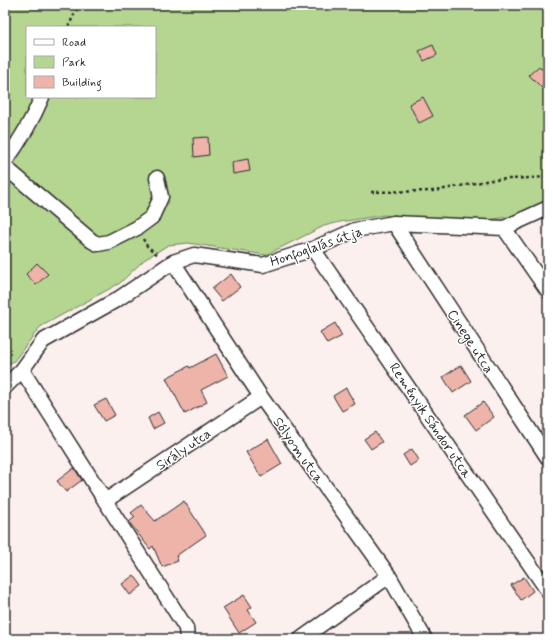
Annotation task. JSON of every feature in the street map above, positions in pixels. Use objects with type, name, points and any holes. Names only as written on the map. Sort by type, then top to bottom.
[{"type":"street","points":[[5,162],[22,138],[42,98]]},
{"type":"street","points":[[5,166],[92,241],[98,244],[104,243],[137,228],[152,217],[161,197],[157,178]]},
{"type":"street","name":"Honfoglalás útja","points":[[5,387],[22,370],[43,341],[118,300],[173,262],[194,255],[262,265],[313,249],[355,230],[394,223],[504,228],[548,208]]},
{"type":"street","name":"Cinege utca","points":[[394,223],[548,458]]},
{"type":"street","points":[[504,228],[548,290]]},
{"type":"street","name":"Reményik Sándor utca","points":[[313,249],[548,591]]},
{"type":"street","name":"Sólyom utca","points":[[173,262],[261,397],[389,576],[425,639]]},
{"type":"street","points":[[22,370],[186,628],[187,639]]},
{"type":"street","name":"Sirály utca","points":[[105,501],[261,397]]},
{"type":"street","points":[[301,639],[389,576]]},
{"type":"path","points":[[68,26],[78,5]]},
{"type":"path","points":[[371,192],[434,191],[491,180],[548,177]]},
{"type":"path","points":[[137,228],[147,246],[156,254]]},
{"type":"green space","points":[[5,5],[548,5],[548,201],[509,217],[457,224],[384,215],[340,222],[324,226],[266,255],[188,243],[168,245],[144,260],[120,283],[40,327],[14,361],[5,366]]},
{"type":"building","points":[[433,45],[437,55],[424,61],[419,51]]},
{"type":"building","points":[[539,66],[548,75],[548,82],[542,88],[529,75]]},
{"type":"building","points":[[423,97],[433,116],[419,123],[409,104]]},
{"type":"building","points":[[208,137],[209,155],[194,157],[193,138]]},
{"type":"building","points":[[248,159],[250,171],[233,174],[232,162]]},
{"type":"building","points":[[37,263],[48,274],[36,285],[26,274]]},
{"type":"building","points":[[231,274],[240,287],[222,301],[212,289]]},
{"type":"building","points":[[335,323],[342,336],[327,344],[320,332]]},
{"type":"building","points":[[216,354],[228,376],[201,390],[207,402],[185,414],[166,378],[189,366],[190,368]]},
{"type":"building","points":[[461,365],[471,381],[453,393],[443,377]]},
{"type":"building","points":[[346,388],[355,404],[342,411],[333,396]]},
{"type":"building","points":[[106,399],[115,415],[104,421],[94,405]]},
{"type":"building","points":[[483,402],[494,417],[476,430],[465,415]]},
{"type":"building","points":[[158,412],[164,423],[153,429],[148,418]]},
{"type":"building","points":[[375,432],[382,442],[371,449],[364,439]]},
{"type":"building","points":[[268,439],[282,464],[261,477],[246,452]]},
{"type":"building","points":[[412,449],[419,460],[410,466],[403,455]]},
{"type":"building","points":[[74,468],[82,480],[66,492],[57,481]]},
{"type":"building","points":[[184,501],[206,535],[176,556],[178,561],[162,567],[153,546],[150,549],[129,522],[135,517],[131,513],[141,505],[155,521]]},
{"type":"building","points":[[134,575],[142,586],[130,595],[122,584]]},
{"type":"building","points":[[524,577],[533,591],[521,600],[511,585]]},
{"type":"building","points":[[244,595],[252,607],[248,610],[256,622],[239,633],[223,608]]}]
